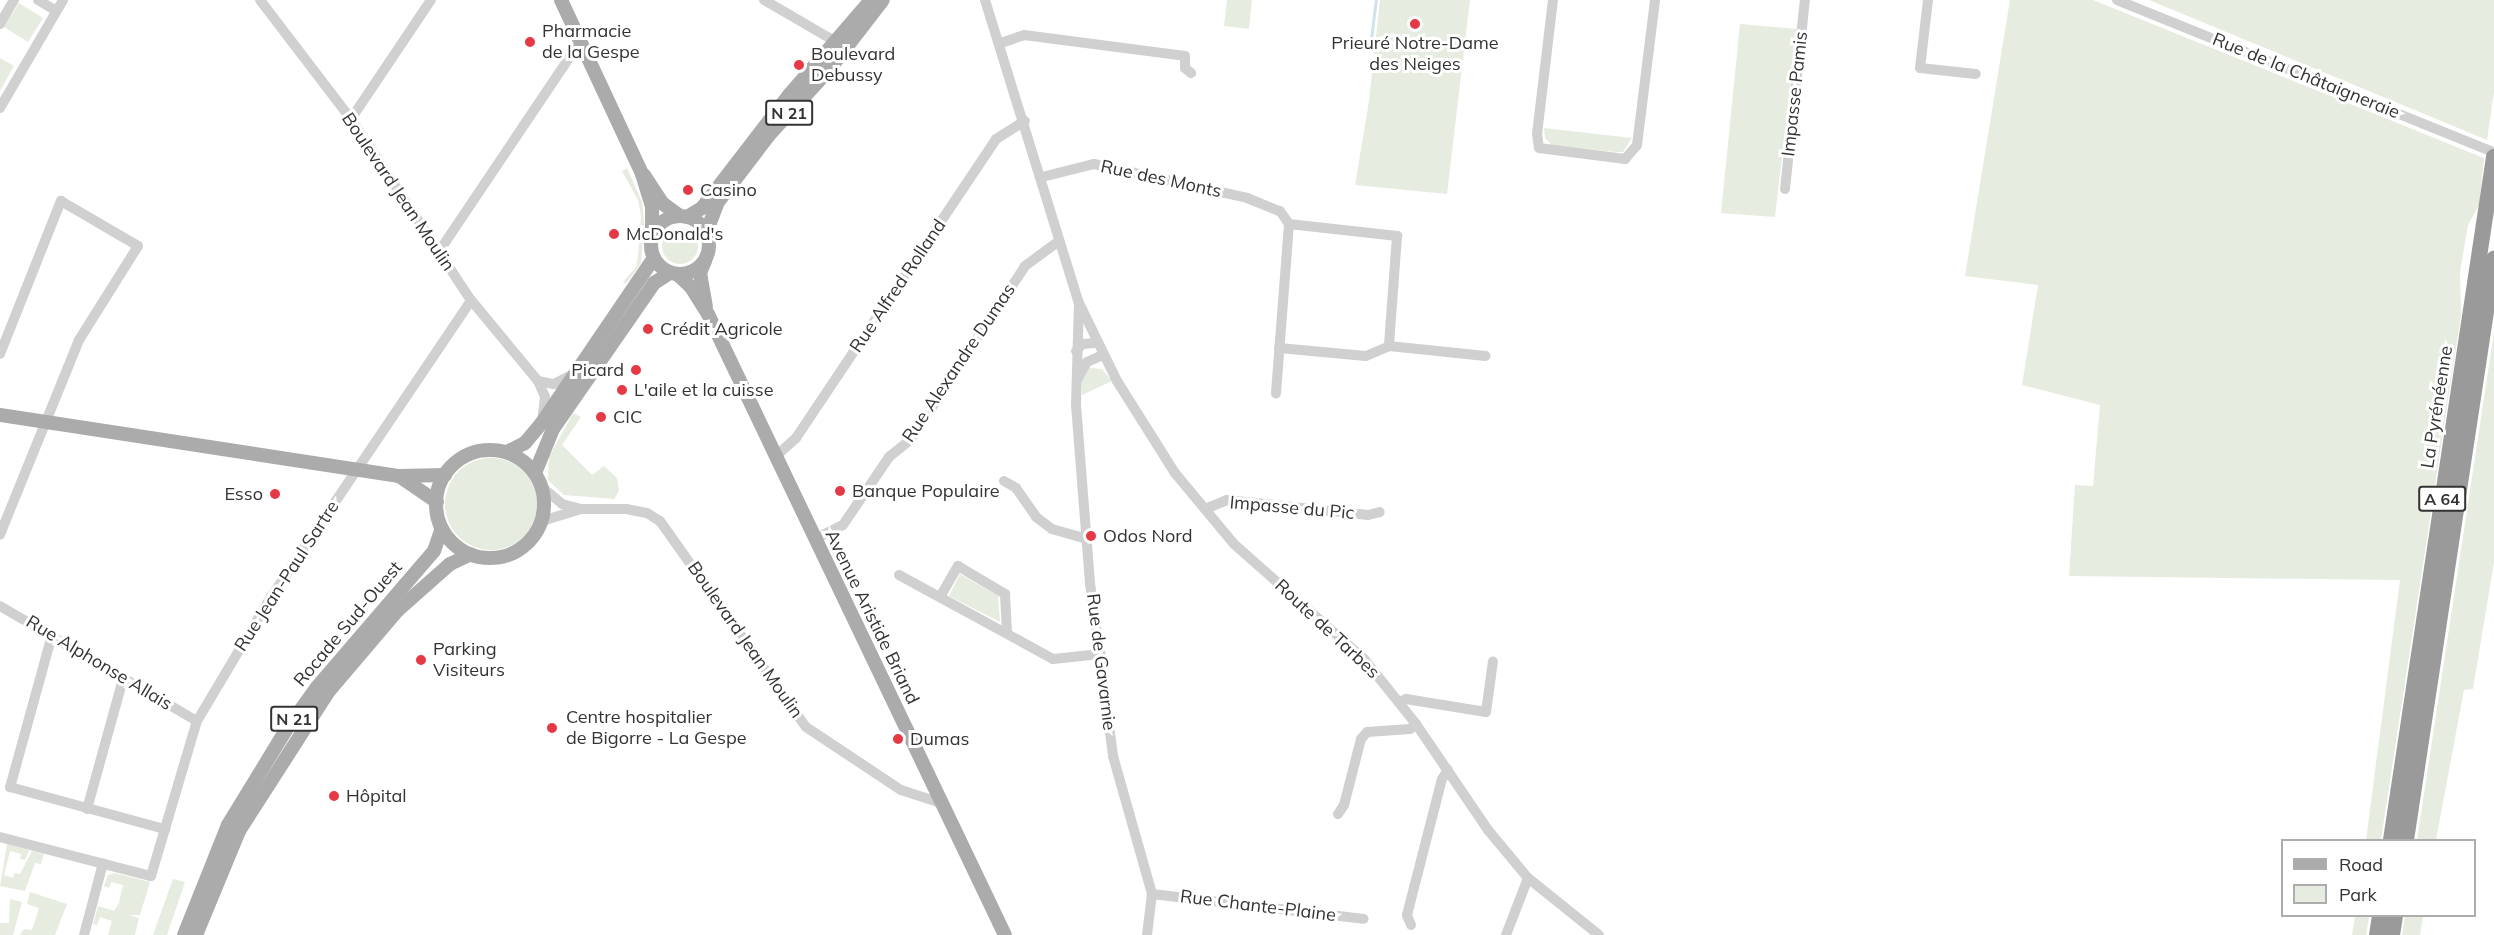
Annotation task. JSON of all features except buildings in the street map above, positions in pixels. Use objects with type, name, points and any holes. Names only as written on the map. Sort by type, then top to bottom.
[{"type":"highway","name":"La Pyrénéenne","points":[[2391,839],[2494,157]]},
{"type":"highway","name":"La Pyrénéenne","points":[[2406,839],[2494,259]]},
{"type":"highway","points":[[2377,935],[2380,917]]},
{"type":"highway","points":[[2392,935],[2395,917]]},
{"type":"main road","points":[[507,452],[535,473],[542,487],[542,521],[529,541],[512,554],[484,558],[471,554],[454,543],[442,528],[437,502],[445,475],[472,453],[507,452],[525,443],[580,371],[654,258],[652,206],[642,174],[561,0]]},
{"type":"main road","name":"N 21","points":[[684,216],[702,208],[789,95],[838,43],[871,0]]},
{"type":"main road","name":"N 21","points":[[706,232],[718,202],[769,135],[829,70],[883,0]]},
{"type":"main road","points":[[535,473],[553,429],[654,283],[674,274],[692,272],[705,260],[706,232],[662,203],[642,174]]},
{"type":"main road","points":[[652,236],[665,219],[684,216]]},
{"type":"main road","points":[[654,258],[674,274]]},
{"type":"main road","name":"Avenue Aristide Briand","points":[[705,260],[701,281],[708,314]]},
{"type":"main road","name":"Avenue Aristide Briand","points":[[674,274],[691,287],[708,314],[1005,935]]},
{"type":"main road","points":[[0,415],[399,476],[445,475]]},
{"type":"main road","points":[[399,476],[437,502]]},
{"type":"main road","name":"Rocade Sud-Ouest","points":[[184,935],[228,825],[286,730],[317,687],[434,551],[442,528]]},
{"type":"main road","name":"Rocade Sud-Ouest","points":[[196,935],[239,831],[328,691],[398,610],[450,564],[471,554]]},
{"type":"street","points":[[0,24],[14,0]]},
{"type":"street","points":[[38,0],[57,11]]},
{"type":"street","points":[[0,108],[63,0]]},
{"type":"street","name":"Boulevard Jean Moulin","points":[[260,0],[351,119],[471,300],[538,381],[545,397],[541,424]]},
{"type":"street","points":[[351,119],[431,0]]},
{"type":"street","points":[[764,0],[838,43]]},
{"type":"street","points":[[985,0],[1001,43],[1079,303]]},
{"type":"street","points":[[1553,0],[1537,134],[1539,148],[1625,159],[1637,145],[1655,0]]},
{"type":"street","name":"Impasse Pamis","points":[[1785,189],[1805,0]]},
{"type":"street","points":[[1928,0],[1920,68],[1976,74]]},
{"type":"street","name":"Rue de la Châtaigneraie","points":[[2117,0],[2494,152]]},
{"type":"street","points":[[1001,43],[1024,35],[1185,56],[1185,68],[1191,73]]},
{"type":"street","points":[[438,253],[580,42]]},
{"type":"street","name":"Rue Alfred Rolland","points":[[776,456],[796,438],[996,139],[1025,121]]},
{"type":"street","name":"Rue des Monts","points":[[1042,177],[1094,164],[1270,204],[1288,218],[1289,224]]},
{"type":"street","points":[[0,354],[61,201],[138,246],[79,340],[0,535]]},
{"type":"street","points":[[1276,394],[1289,224],[1397,236],[1389,346]]},
{"type":"street","name":"Rue Alexandre Dumas","points":[[815,539],[843,525],[889,457],[911,439],[1024,266],[1059,241]]},
{"type":"street","name":"Rue Jean-Paul Sartre","points":[[103,863],[151,876],[197,721],[271,597],[471,300]]},
{"type":"street","name":"Route de Tarbes","points":[[1079,303],[1103,355],[1175,473],[1234,544],[1364,659],[1416,724],[1488,830],[1528,878],[1599,935]]},
{"type":"street","name":"Rue de Gavarnie","points":[[1079,303],[1076,384],[1086,539],[1113,756],[1152,894],[1147,935]]},
{"type":"street","points":[[1076,351],[1082,344],[1098,343]]},
{"type":"street","points":[[1279,348],[1366,356],[1378,354],[1389,346],[1485,356]]},
{"type":"street","points":[[1076,384],[1087,363],[1103,355]]},
{"type":"street","points":[[538,381],[554,384],[580,371]]},
{"type":"street","points":[[1004,481],[1016,488],[1036,517],[1052,529],[1071,538],[1086,539]]},
{"type":"street","name":"Boulevard Jean Moulin","points":[[542,487],[562,504],[581,509],[637,510],[660,521],[806,727],[901,790],[941,803]]},
{"type":"street","name":"Impasse du Pic","points":[[1205,509],[1227,500],[1368,515],[1380,512]]},
{"type":"street","name":"Boulevard Jean Moulin","points":[[542,521],[581,509]]},
{"type":"street","points":[[940,597],[958,566],[1005,594],[1007,633]]},
{"type":"street","points":[[898,575],[1053,659],[1101,654]]},
{"type":"street","name":"Rue Alphonse Allais","points":[[0,606],[197,721]]},
{"type":"street","points":[[52,635],[9,784],[16,790],[165,829]]},
{"type":"street","points":[[1400,702],[1406,699],[1486,712],[1493,661]]},
{"type":"street","points":[[87,809],[123,678]]},
{"type":"street","points":[[1338,814],[1344,805],[1361,739],[1367,732],[1410,729],[1416,724]]},
{"type":"street","points":[[1411,926],[1407,915],[1442,779],[1448,770]]},
{"type":"street","points":[[0,837],[103,863],[84,935]]},
{"type":"street","points":[[1506,935],[1528,878]]},
{"type":"street","name":"Rue Chante-Plaine","points":[[1152,894],[1364,919]]},
{"type":"green space","points":[[1227,0],[1252,0],[1249,29],[1224,26]]},
{"type":"green space","points":[[1380,0],[1470,0],[1447,194],[1355,185],[1369,101]]},
{"type":"green space","points":[[2010,0],[2093,0],[2484,158],[2479,205],[2468,225],[2460,272],[2461,315],[2381,839],[2366,839],[2400,580],[2069,576],[2075,485],[2093,486],[2100,405],[2022,385],[2038,285],[1965,276]]},
{"type":"green space","points":[[2149,0],[2494,0],[2494,92],[2487,140]]},
{"type":"green space","points":[[19,3],[43,18],[28,42],[4,27]]},
{"type":"green space","points":[[1740,24],[1797,29],[1775,217],[1721,213]]},
{"type":"green space","points":[[0,58],[14,66],[0,91]]},
{"type":"green space","points":[[1544,128],[1632,138],[1623,152],[1552,145],[1545,138]]},
{"type":"green space","points":[[627,168],[642,202],[644,222],[641,263],[626,284],[623,282],[636,267],[641,216],[638,200],[622,171]]},
{"type":"green space","points":[[680,228],[693,233],[698,246],[693,259],[680,264],[667,259],[662,246],[667,233]]},
{"type":"green space","points":[[2494,332],[2494,562],[2473,689],[2464,690],[2436,839],[2417,839]]},
{"type":"green space","points":[[1089,368],[1102,369],[1112,381],[1082,395],[1082,377]]},
{"type":"green space","points":[[573,413],[581,417],[562,445],[592,475],[604,466],[617,478],[619,491],[614,499],[564,495],[548,480],[549,457]]},
{"type":"green space","points":[[491,458],[509,461],[524,471],[534,486],[537,504],[534,522],[524,537],[509,547],[491,550],[473,547],[458,537],[448,522],[445,504],[448,486],[458,471],[473,461]]},
{"type":"green space","points":[[960,574],[998,596],[1000,622],[949,596]]},
{"type":"green space","points":[[7,844],[29,850],[25,860],[20,859],[21,854],[10,851],[4,875],[13,878],[14,873],[20,874],[32,851],[44,854],[41,864],[35,863],[25,891],[0,886]]},
{"type":"green space","points":[[115,873],[150,882],[140,915],[129,915],[139,918],[135,935],[108,935],[112,921],[100,917],[97,925],[93,924],[98,906],[114,911],[119,903],[123,885],[111,882],[109,888],[104,886],[108,875]]},
{"type":"green space","points":[[173,879],[185,882],[167,935],[153,935]]},
{"type":"green space","points":[[30,892],[67,904],[55,935],[20,935],[24,929],[32,930],[39,908],[27,904]]},
{"type":"green space","points":[[10,899],[22,902],[13,935],[0,935],[0,923],[9,923]]},
{"type":"green space","points":[[2355,917],[2369,917],[2366,935],[2352,935]]},
{"type":"green space","points":[[2405,917],[2423,917],[2420,935],[2402,935]]},
{"type":"waterway","points":[[1371,39],[1376,0]]},
{"type":"place","name":"Prieuré Notre-Dame des Neiges","points":[[1415,24]]},
{"type":"place","name":"Pharmacie de la Gespe","points":[[530,42]]},
{"type":"place","name":"Boulevard Debussy","points":[[799,65]]},
{"type":"place","name":"Casino","points":[[688,190]]},
{"type":"place","name":"McDonald's","points":[[614,234]]},
{"type":"place","name":"Crédit Agricole","points":[[648,329]]},
{"type":"place","name":"Picard","points":[[636,370]]},
{"type":"place","name":"L'aile et la cuisse","points":[[622,390]]},
{"type":"place","name":"CIC","points":[[601,417]]},
{"type":"place","name":"Banque Populaire","points":[[840,491]]},
{"type":"place","name":"Esso","points":[[275,494]]},
{"type":"place","name":"Odos Nord","points":[[1091,536]]},
{"type":"place","name":"Parking Visiteurs","points":[[421,660]]},
{"type":"place","name":"Centre hospitalier de Bigorre - La Gespe","points":[[552,728]]},
{"type":"place","name":"Dumas","points":[[898,739]]},
{"type":"place","name":"Hôpital","points":[[334,796]]}]
